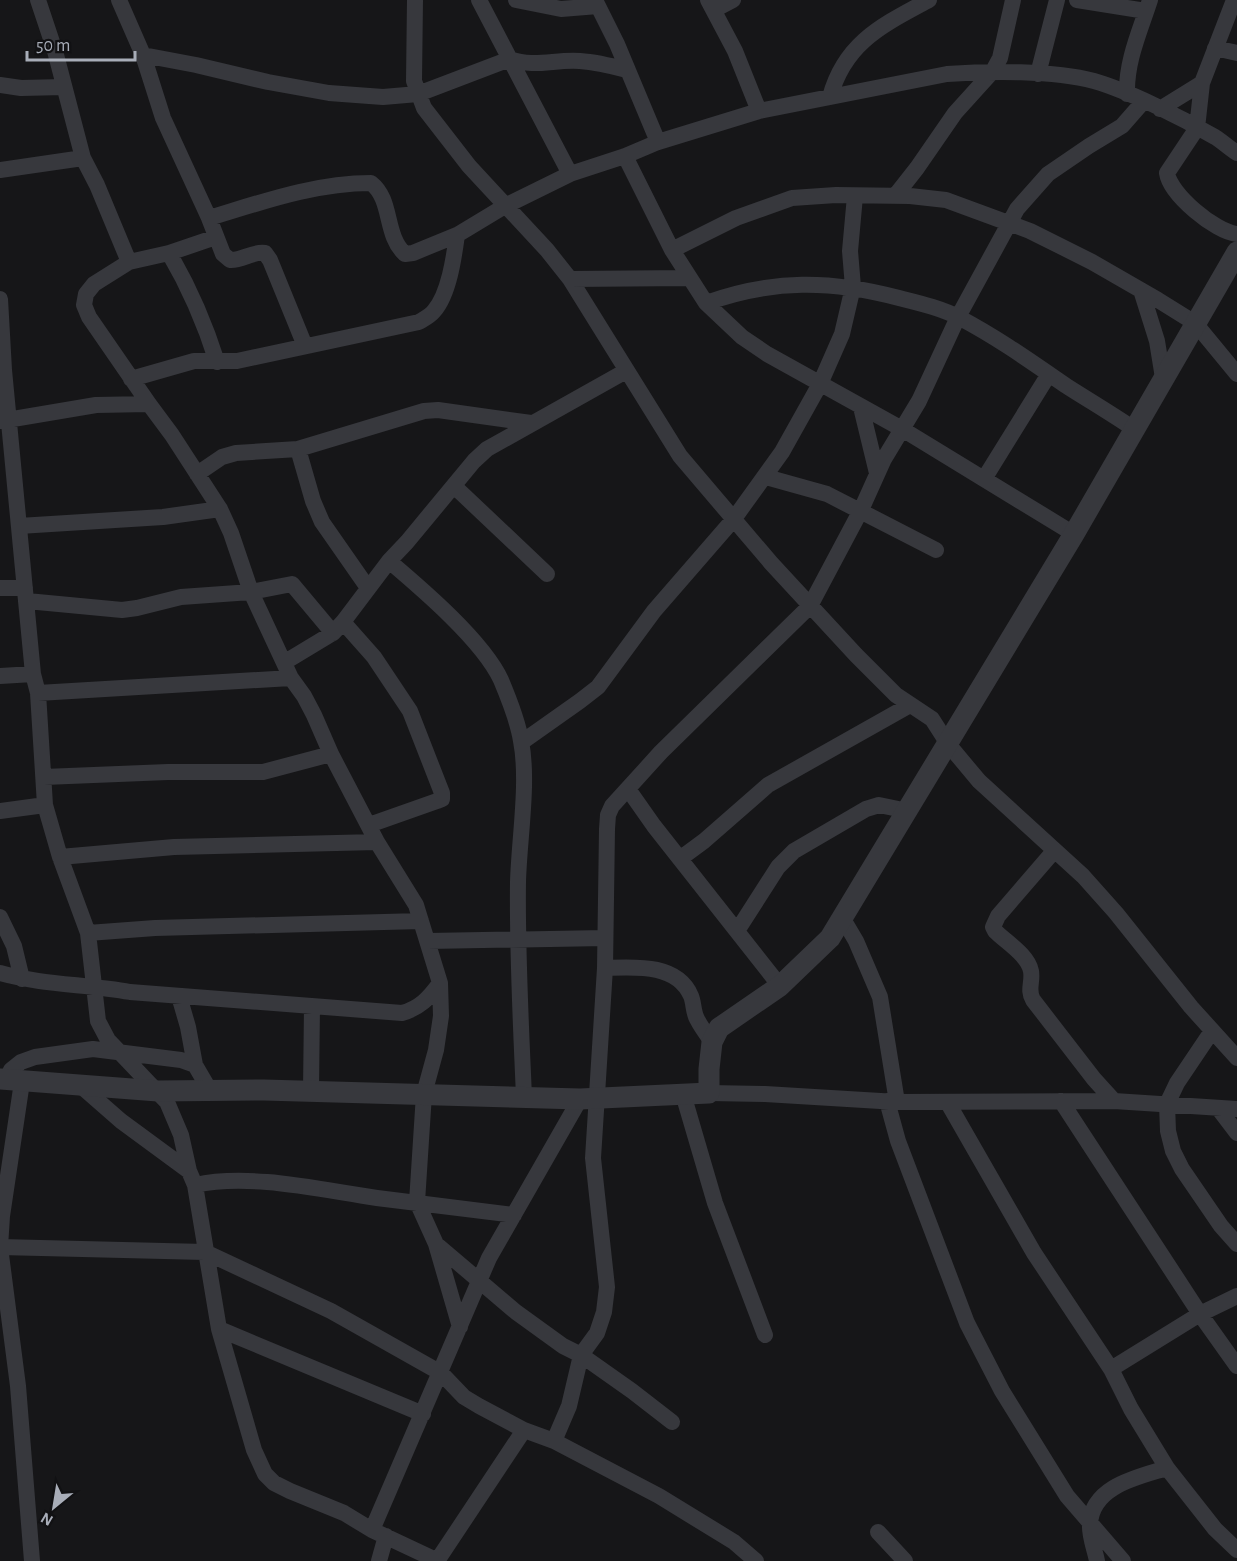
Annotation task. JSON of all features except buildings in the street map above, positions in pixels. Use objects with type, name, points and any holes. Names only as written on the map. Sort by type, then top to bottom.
[{"type":"street","points":[[38,0],[83,158],[97,185],[129,262]]},
{"type":"street","points":[[119,0],[142,55],[163,118],[223,254],[230,260],[235,260],[258,252],[265,253],[305,346]]},
{"type":"street","points":[[415,0],[414,81],[424,108],[505,206],[532,232],[570,279],[680,456],[733,520],[883,683],[896,695],[932,719],[948,744],[979,780],[1083,876],[1116,913],[1167,979],[1237,1058]]},
{"type":"street","points":[[479,0],[570,174]]},
{"type":"street","points":[[516,0],[561,9],[596,3],[658,142]]},
{"type":"street","points":[[733,0],[711,5],[735,51],[759,111]]},
{"type":"street","points":[[830,97],[838,72],[851,52],[895,18],[929,0]]},
{"type":"street","points":[[895,196],[955,113],[993,71],[1000,58],[1013,0]]},
{"type":"street","points":[[1038,74],[1057,0]]},
{"type":"street","points":[[1077,0],[1148,6],[1134,44],[1126,83],[1127,94]]},
{"type":"street","points":[[1234,0],[1202,83],[1197,128],[1167,172],[1170,185],[1211,223],[1222,230],[1237,234]]},
{"type":"street","points":[[1215,48],[1237,52]]},
{"type":"street","points":[[142,55],[329,93],[384,97],[418,94],[510,58],[531,64],[581,61],[627,70]]},
{"type":"street","points":[[209,218],[300,192],[355,183],[371,183],[382,195],[398,248],[405,254],[413,254],[457,235],[505,206],[570,174],[625,156],[658,142],[759,111],[947,74],[993,71],[1090,80],[1109,86],[1197,128],[1237,153]]},
{"type":"street","points":[[1160,109],[1202,83]]},
{"type":"street","points":[[0,85],[21,88],[64,87]]},
{"type":"street","points":[[554,1441],[568,1406],[581,1356],[597,1333],[604,1312],[607,1287],[588,1098],[605,968],[608,815],[618,798],[660,752],[810,606],[861,510],[877,473],[918,400],[958,317],[1008,223],[1024,199],[1048,174],[1122,126],[1143,102]]},
{"type":"street","points":[[625,156],[672,250],[706,303],[742,337],[820,384],[902,429],[1074,534]]},
{"type":"street","points":[[0,170],[83,158]]},
{"type":"street","points":[[672,250],[736,218],[792,198],[813,195],[923,196],[946,200],[1056,243],[1141,290],[1195,323],[1237,374]]},
{"type":"street","points":[[522,742],[598,687],[654,611],[733,520],[766,477],[820,384],[842,334],[853,287],[850,251],[855,196]]},
{"type":"street","points":[[131,379],[194,361],[237,361],[419,322],[433,314],[441,302],[457,235]]},
{"type":"street","points":[[216,237],[169,253],[129,262],[94,284],[86,294],[84,305],[89,317],[172,435],[220,509],[231,533],[251,592],[288,670],[314,715],[331,754],[377,842],[416,905],[440,983],[441,1016],[436,1050],[424,1094],[417,1202],[436,1244],[460,1327]]},
{"type":"street","points":[[169,253],[200,315],[217,362]]},
{"type":"street","points":[[709,1093],[712,1042],[719,1028],[780,986],[830,938],[843,919],[1074,534],[1236,256]]},
{"type":"street","points":[[570,279],[690,278]]},
{"type":"street","points":[[706,303],[746,290],[769,286],[822,285],[853,287],[919,303],[958,317],[1134,429]]},
{"type":"street","points":[[1141,290],[1157,341],[1163,378]]},
{"type":"street","points":[[0,299],[5,420],[20,526],[33,674],[38,693],[45,805],[60,857],[88,933],[98,1021],[108,1040],[167,1102],[182,1136],[192,1178],[219,1329],[254,1450],[265,1474],[274,1483],[344,1513],[379,1533],[438,1561],[524,1430]]},
{"type":"street","points":[[38,693],[288,670],[338,628],[389,561],[474,461],[487,449],[626,371]]},
{"type":"street","points":[[984,479],[1050,374]]},
{"type":"street","points":[[5,420],[96,405],[149,404]]},
{"type":"street","points":[[861,407],[877,473]]},
{"type":"street","points":[[197,474],[222,457],[236,453],[298,449],[431,411],[531,423]]},
{"type":"street","points":[[298,449],[313,501],[322,522],[368,588]]},
{"type":"street","points":[[766,477],[827,494],[936,550]]},
{"type":"street","points":[[454,486],[547,574]]},
{"type":"street","points":[[20,526],[163,517],[220,509]]},
{"type":"street","points":[[389,561],[421,588],[472,640],[490,662],[500,678],[522,742],[518,959],[524,1097]]},
{"type":"street","points":[[0,588],[26,595],[122,610],[151,606],[181,597],[251,592],[292,584],[338,628],[374,657],[410,711],[442,793],[442,799],[369,825]]},
{"type":"street","points":[[0,676],[33,674]]},
{"type":"street","points":[[681,858],[768,785],[910,705]]},
{"type":"street","points":[[44,777],[168,772],[263,772],[331,754]]},
{"type":"street","points":[[628,789],[654,826],[780,986]]},
{"type":"street","points":[[0,811],[45,805]]},
{"type":"street","points":[[737,931],[778,867],[794,851],[866,809],[879,805],[908,811]]},
{"type":"street","points":[[60,857],[174,847],[377,842]]},
{"type":"street","points":[[1054,851],[998,916],[993,927],[994,932],[1029,964],[1030,994],[1033,1000],[1094,1079],[1114,1101]]},
{"type":"street","points":[[0,917],[14,946],[22,979]]},
{"type":"street","points":[[843,919],[856,942],[880,998],[898,1142],[967,1323],[1002,1391],[1067,1496],[1123,1561]]},
{"type":"street","points":[[88,933],[421,921]]},
{"type":"street","points":[[428,941],[605,938]]},
{"type":"street","points":[[830,938],[856,942]]},
{"type":"street","points":[[605,968],[642,967],[658,970],[673,977],[684,985],[692,997],[696,1018],[712,1042]]},
{"type":"street","points":[[0,973],[22,979],[130,992],[402,1013],[414,1010],[427,1000],[440,983]]},
{"type":"street","points":[[179,996],[195,1065],[209,1089]]},
{"type":"street","points":[[311,1091],[312,1006]]},
{"type":"street","points":[[1212,1031],[1177,1083],[1167,1104],[1168,1131],[1173,1151],[1196,1190],[1221,1226],[1237,1244]]},
{"type":"street","points":[[32,1561],[18,1386],[0,1247],[11,1070],[21,1062],[35,1057],[93,1049],[181,1060],[195,1065]]},
{"type":"street","points":[[9,1080],[158,1091],[209,1089],[588,1098],[709,1093],[892,1102],[1114,1101],[1237,1109]]},
{"type":"street","points":[[81,1086],[192,1178],[325,1189],[377,1198],[514,1215]]},
{"type":"street","points":[[683,1094],[715,1203],[765,1335]]},
{"type":"street","points":[[379,1561],[379,1533],[423,1414],[489,1258],[588,1098]]},
{"type":"street","points":[[1061,1101],[1200,1314],[1237,1366]]},
{"type":"street","points":[[948,1103],[1045,1271],[1111,1369],[1131,1409],[1167,1468],[1215,1529],[1237,1550]]},
{"type":"street","points":[[1218,1108],[1237,1133]]},
{"type":"street","points":[[436,1244],[516,1312],[672,1422]]},
{"type":"street","points":[[0,1247],[205,1252],[331,1311],[441,1373],[464,1397],[524,1430],[554,1441],[694,1517],[734,1542],[756,1561]]},
{"type":"street","points":[[1111,1369],[1200,1314],[1237,1296]]},
{"type":"street","points":[[219,1329],[423,1414]]},
{"type":"street","points":[[1097,1561],[1090,1524],[1095,1506],[1110,1489],[1167,1468]]},
{"type":"street","points":[[879,1532],[905,1561]]}]
